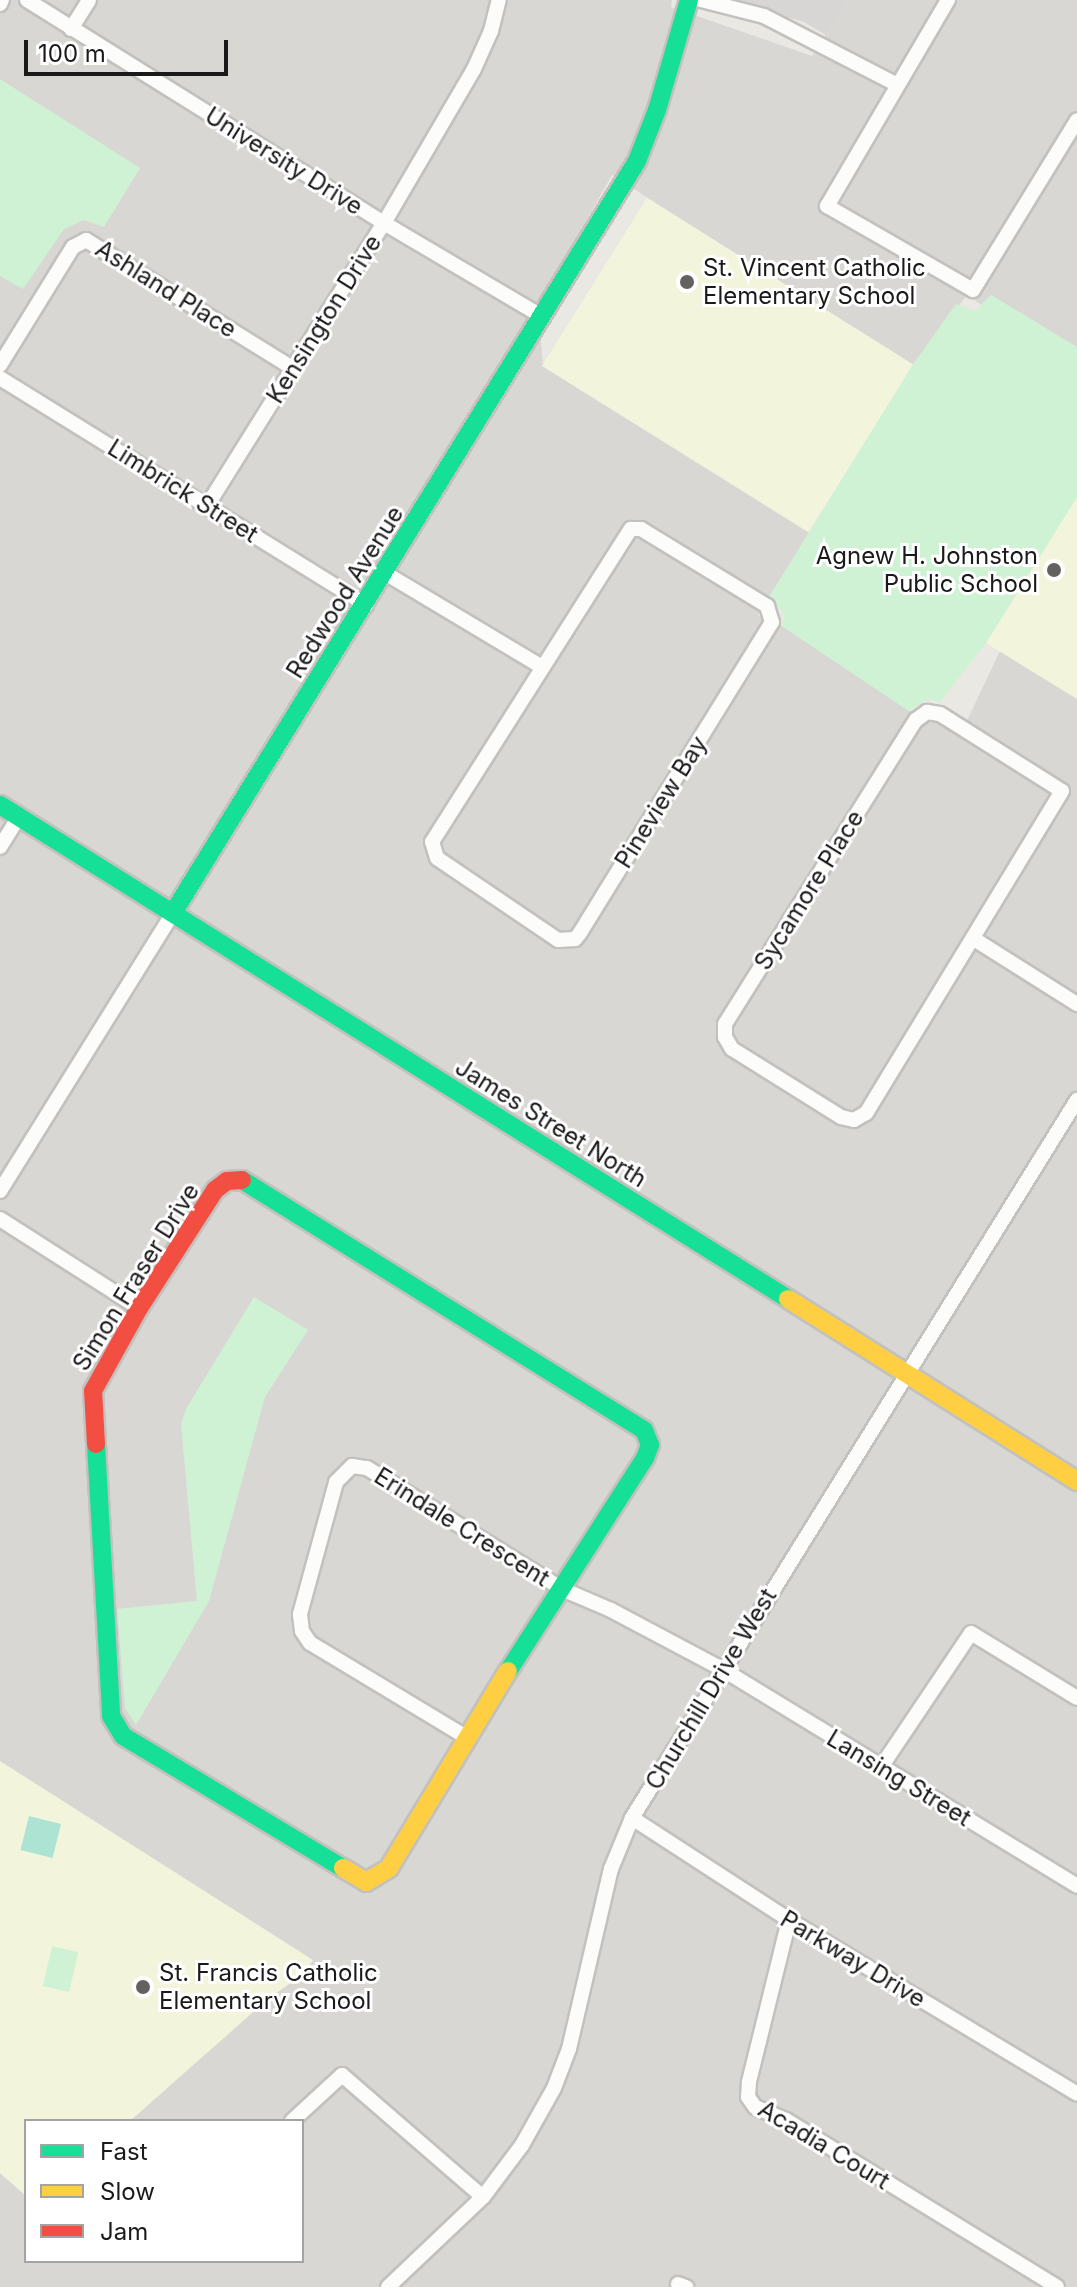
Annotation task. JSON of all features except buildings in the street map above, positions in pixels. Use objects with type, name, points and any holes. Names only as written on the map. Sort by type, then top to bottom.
[{"type":"street","name":"University Drive","points":[[27,0],[384,223],[543,317]]},
{"type":"street","points":[[71,29],[89,0]]},
{"type":"street","name":"Kensington Drive","points":[[207,506],[384,223],[474,69],[491,31],[499,0]]},
{"type":"street","name":"Redwood Avenue","points":[[0,1191],[366,605],[637,161],[657,110],[689,0]]},
{"type":"street","points":[[701,0],[764,16],[896,84]]},
{"type":"street","points":[[948,0],[827,206],[973,290],[1077,120]]},
{"type":"street","name":"Ashland Place","points":[[0,365],[73,247],[86,240],[294,369]]},
{"type":"street","name":"Limbrick Street","points":[[0,378],[366,605]]},
{"type":"street","name":"Pineview Bay","points":[[631,529],[641,529],[772,612],[768,631],[719,710],[580,933],[567,941],[550,936],[432,851],[432,842],[542,667],[631,529]]},
{"type":"street","points":[[385,573],[542,667]]},
{"type":"street","name":"Sycamore Place","points":[[927,712],[940,714],[1062,791],[974,939],[866,1113],[854,1120],[841,1117],[732,1049],[725,1037],[725,1024],[916,720],[927,712]]},
{"type":"street","name":"James Street North","points":[[0,805],[1077,1481]]},
{"type":"street","points":[[0,847],[19,817]]},
{"type":"street","points":[[974,939],[1077,1004]]},
{"type":"street","name":"Churchill Drive West","points":[[393,2285],[483,2197],[522,2145],[554,2088],[577,2021],[595,1929],[611,1869],[632,1818],[1077,1100]]},
{"type":"street","name":"Simon Fraser Drive","points":[[242,1180],[638,1425],[648,1437],[648,1453],[466,1737],[389,1868],[366,1882],[115,1729],[111,1716],[91,1401],[99,1375],[139,1308],[215,1190],[227,1181],[242,1180]]},
{"type":"street","points":[[0,1219],[139,1308]]},
{"type":"street","name":"Erindale Crescent","points":[[466,1737],[313,1645],[302,1631],[300,1614],[336,1482],[352,1466],[367,1468],[562,1589]]},
{"type":"street","name":"Lansing Street","points":[[562,1589],[722,1669],[1077,1886]]},
{"type":"street","points":[[881,1767],[971,1633],[1077,1698]]},
{"type":"street","name":"Parkway Drive","points":[[632,1818],[789,1920],[1077,2094]]},
{"type":"street","name":"Acadia Court","points":[[789,1920],[749,2082],[748,2097],[755,2107],[786,2120],[1057,2287]]},
{"type":"street","points":[[294,2119],[342,2075],[483,2197]]},
{"type":"shaded area","points":[[0,0],[672,0],[671,7],[812,56],[848,0],[1077,0],[1077,370],[967,295],[912,366],[612,175],[538,306],[543,366],[810,532],[758,615],[782,626],[909,711],[930,710],[963,729],[1008,634],[1077,677],[1077,2287],[0,2287]]},
{"type":"shaded area","points":[[723,0],[848,0],[826,35],[804,22]]},
{"type":"shaded area","points":[[0,79],[140,168],[104,227],[84,220],[64,229],[23,289],[0,276]]},
{"type":"shaded area","name":"St. Vincent Catholic Elementary School","points":[[647,198],[913,364],[808,532],[542,366]]},
{"type":"shaded area","points":[[991,295],[1077,347],[1077,497],[986,643],[940,702],[928,699],[909,711],[782,626],[784,613],[769,597],[912,366],[956,304],[975,311]]},
{"type":"shaded area","name":"Agnew H. Johnston Public School","points":[[1077,497],[1077,699],[986,643]]},
{"type":"shaded area","points":[[254,1297],[308,1330],[265,1397],[209,1601],[136,1725],[125,1708],[117,1609],[197,1601],[181,1424],[186,1409]]},
{"type":"shaded area","points":[[780,1430],[795,1439],[787,1451],[807,1464],[795,1482],[763,1457]]},
{"type":"shaded area","name":"St. Francis Catholic Elementary School","points":[[0,1761],[313,1960],[302,1975],[269,1998],[132,2119],[24,2119],[24,2194],[0,2173]]},
{"type":"shaded area","points":[[29,1816],[61,1824],[53,1858],[21,1850]]},
{"type":"shaded area","points":[[52,1946],[78,1952],[69,1992],[43,1986]]},
{"type":"traffic: fast","points":[[173,913],[637,161],[657,110],[689,0]]},
{"type":"traffic: fast","points":[[0,805],[788,1299]]},
{"type":"traffic: fast","points":[[242,1180],[644,1430],[650,1445],[645,1458],[508,1671]]},
{"type":"traffic: fast","points":[[96,1444],[111,1716],[123,1736],[343,1868]]},
{"type":"traffic: slow","points":[[788,1299],[1077,1481]]},
{"type":"traffic: slow","points":[[343,1868],[366,1882],[389,1868],[508,1671]]},
{"type":"traffic: jam","points":[[96,1444],[93,1391],[139,1308],[215,1190],[227,1181],[242,1180]]},
{"type":"place","name":"St. Vincent Catholic Elementary School","points":[[687,282]]},
{"type":"place","name":"Agnew H. Johnston Public School","points":[[1054,570]]},
{"type":"place","name":"St. Francis Catholic Elementary School","points":[[143,1987]]}]
